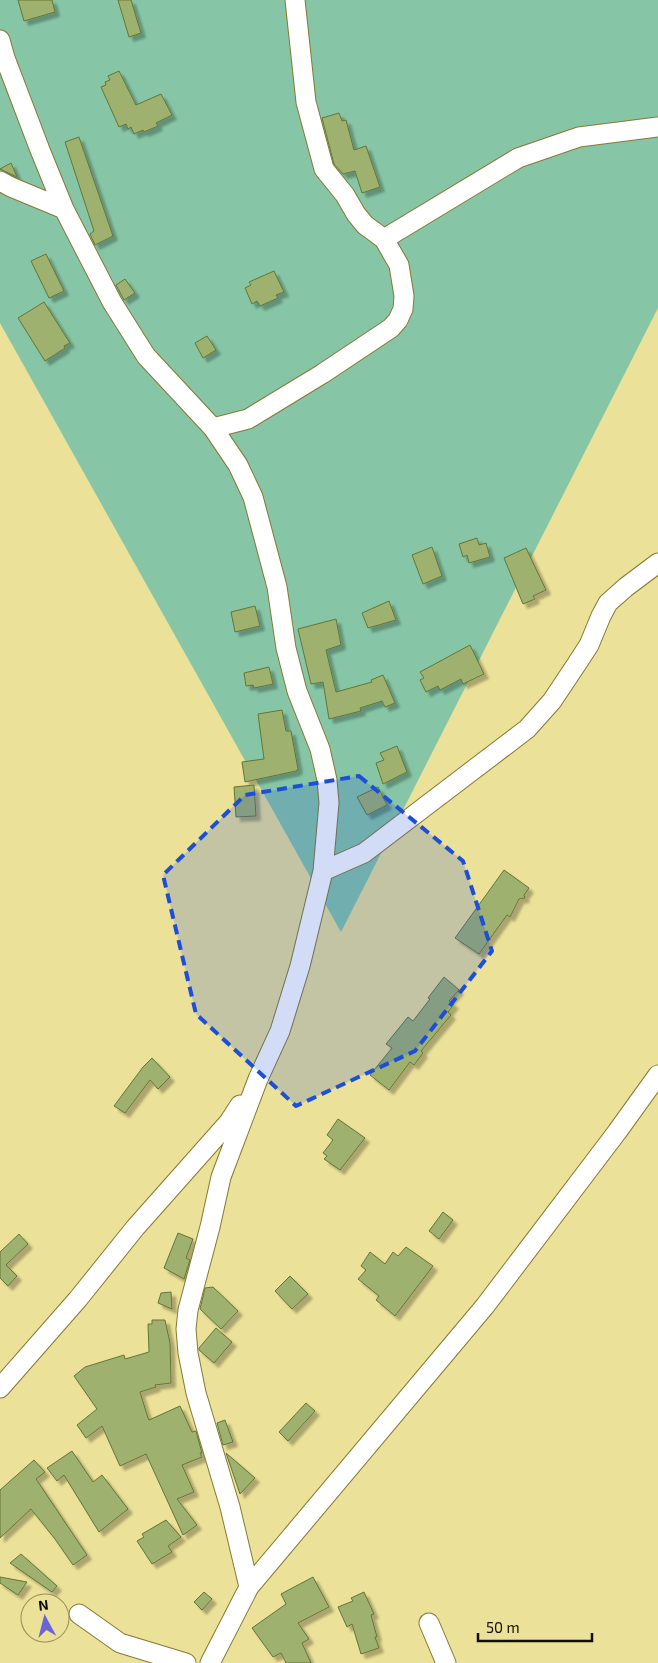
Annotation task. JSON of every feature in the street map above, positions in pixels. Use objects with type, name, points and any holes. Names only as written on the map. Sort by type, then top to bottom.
[{"type":"street","points":[[213,428],[248,419],[384,334],[396,322],[402,308],[404,296],[399,265],[384,239],[365,225],[324,169],[306,102],[295,0]]},
{"type":"street","points":[[0,40],[29,122],[64,209],[112,302],[146,356],[213,428],[238,465],[253,498],[277,587],[286,648],[297,690],[320,749],[327,780],[329,802],[323,871],[300,966],[280,1031],[258,1079],[221,1177],[188,1310],[186,1329],[188,1353],[196,1393],[230,1508],[249,1586]]},
{"type":"street","points":[[384,239],[518,158],[579,137],[658,127]]},
{"type":"street","points":[[0,181],[64,209]]},
{"type":"street","points":[[323,871],[364,853],[527,729],[552,701],[584,654],[608,603],[658,563]]},
{"type":"street","points":[[210,1663],[249,1586],[485,1306],[658,1075]]},
{"type":"street","points":[[0,1388],[78,1299],[135,1228],[229,1122],[258,1079]]},
{"type":"street","points":[[78,1614],[120,1643],[186,1663]]},
{"type":"street","points":[[429,1623],[446,1663]]},
{"type":"highlighted area","points":[[359,776],[463,861],[492,951],[415,1051],[296,1106],[196,1014],[163,875],[245,795]]},
{"type":"green space","points":[[0,0],[658,0],[658,308],[341,932],[0,323]]},
{"type":"building","points":[[18,0],[52,0],[55,12],[24,21]]},
{"type":"building","points":[[118,0],[131,0],[141,33],[129,37]]},
{"type":"building","points":[[119,71],[136,105],[161,94],[172,115],[156,123],[158,126],[144,132],[143,130],[134,134],[131,127],[128,129],[126,124],[119,127],[101,87],[110,80],[108,76]]},
{"type":"building","points":[[339,113],[342,121],[346,120],[354,150],[366,146],[380,187],[362,193],[355,171],[343,174],[334,164],[322,118]]},
{"type":"building","points":[[79,137],[113,236],[95,245],[90,234],[94,231],[65,142]]},
{"type":"building","points":[[11,163],[17,177],[0,169]]},
{"type":"building","points":[[46,254],[64,291],[49,298],[31,261]]},
{"type":"building","points":[[274,271],[284,292],[276,295],[278,298],[260,306],[257,301],[252,304],[245,288],[251,285],[249,282]]},
{"type":"building","points":[[125,279],[135,293],[124,300],[116,285]]},
{"type":"building","points":[[44,302],[70,343],[45,361],[18,318]]},
{"type":"building","points":[[207,336],[216,350],[203,358],[195,343]]},
{"type":"building","points":[[477,538],[479,545],[486,543],[490,557],[469,563],[467,555],[463,557],[459,544]]},
{"type":"building","points":[[432,547],[442,576],[423,584],[412,555]]},
{"type":"building","points":[[526,548],[546,590],[533,596],[535,599],[523,604],[504,558]]},
{"type":"building","points":[[389,601],[396,620],[368,628],[362,613]]},
{"type":"building","points":[[255,606],[260,626],[235,632],[231,612]]},
{"type":"building","points":[[336,619],[341,645],[326,650],[336,692],[372,682],[371,680],[383,675],[395,703],[385,707],[382,701],[360,708],[361,711],[329,719],[323,682],[311,684],[298,629]]},
{"type":"building","points":[[470,645],[484,674],[463,684],[461,679],[440,690],[438,686],[426,692],[420,680],[424,678],[420,672]]},
{"type":"building","points":[[269,667],[273,684],[254,688],[253,685],[246,686],[244,673]]},
{"type":"building","points":[[282,710],[286,731],[291,731],[298,769],[245,782],[242,762],[264,759],[258,714]]},
{"type":"building","points":[[397,746],[407,772],[383,784],[376,763],[384,760],[380,753]]},
{"type":"building","points":[[254,785],[256,816],[236,817],[234,787]]},
{"type":"building","points":[[378,787],[387,805],[367,815],[357,797]]},
{"type":"building","points":[[504,870],[529,888],[524,895],[525,898],[519,899],[510,917],[507,915],[479,954],[455,938]]},
{"type":"building","points":[[444,977],[459,990],[449,1001],[454,1004],[448,1012],[451,1015],[421,1051],[423,1053],[414,1065],[410,1062],[389,1090],[370,1075],[392,1048],[386,1044],[408,1017],[413,1021]]},
{"type":"building","points":[[152,1058],[170,1077],[158,1089],[150,1080],[125,1113],[114,1106]]},
{"type":"building","points":[[338,1119],[365,1138],[340,1170],[324,1159],[327,1156],[323,1153],[333,1140],[327,1135]]},
{"type":"building","points":[[443,1212],[453,1220],[439,1239],[429,1231]]},
{"type":"building","points":[[178,1233],[193,1239],[186,1258],[190,1260],[184,1279],[164,1268]]},
{"type":"building","points":[[19,1234],[28,1244],[6,1265],[17,1276],[8,1286],[0,1278],[0,1252]]},
{"type":"building","points":[[406,1247],[433,1266],[395,1316],[376,1300],[379,1296],[358,1279],[366,1270],[361,1266],[370,1252],[385,1264],[393,1252],[398,1256]]},
{"type":"building","points":[[290,1276],[308,1294],[292,1309],[275,1291]]},
{"type":"building","points":[[213,1287],[238,1311],[221,1329],[200,1309],[205,1288]]},
{"type":"building","points":[[171,1292],[172,1309],[158,1303],[161,1293]]},
{"type":"building","points":[[152,1320],[165,1320],[170,1343],[171,1383],[155,1385],[156,1387],[140,1392],[148,1418],[149,1420],[180,1406],[192,1432],[196,1431],[202,1453],[200,1453],[202,1457],[182,1465],[194,1492],[177,1499],[197,1525],[183,1535],[146,1454],[120,1466],[102,1426],[86,1438],[77,1425],[97,1409],[74,1376],[85,1367],[124,1355],[125,1359],[149,1352],[148,1324],[152,1324]]},
{"type":"building","points":[[216,1328],[232,1342],[214,1363],[199,1348]]},
{"type":"building","points":[[306,1403],[315,1411],[288,1441],[279,1432]]},
{"type":"building","points":[[225,1420],[233,1442],[223,1445],[217,1423]]},
{"type":"building","points":[[72,1451],[93,1482],[102,1475],[128,1509],[99,1532],[64,1475],[57,1481],[47,1468]]},
{"type":"building","points":[[226,1453],[255,1478],[240,1494]]},
{"type":"building","points":[[34,1460],[45,1472],[36,1479],[87,1555],[73,1565],[31,1509],[0,1538],[0,1490]]},
{"type":"building","points":[[166,1520],[181,1537],[168,1546],[172,1552],[152,1564],[137,1541],[144,1537],[142,1534]]},
{"type":"building","points":[[21,1554],[57,1586],[52,1592],[10,1563]]},
{"type":"building","points":[[0,1577],[27,1582],[18,1595],[0,1583]]},
{"type":"building","points":[[313,1577],[329,1607],[298,1623],[309,1639],[302,1643],[311,1663],[286,1663],[281,1653],[273,1657],[252,1628],[286,1604],[281,1594]]},
{"type":"building","points":[[204,1592],[212,1599],[202,1610],[194,1602]]},
{"type":"building","points":[[364,1592],[374,1614],[371,1615],[379,1648],[361,1654],[352,1624],[347,1627],[338,1607],[353,1601],[351,1598]]}]
